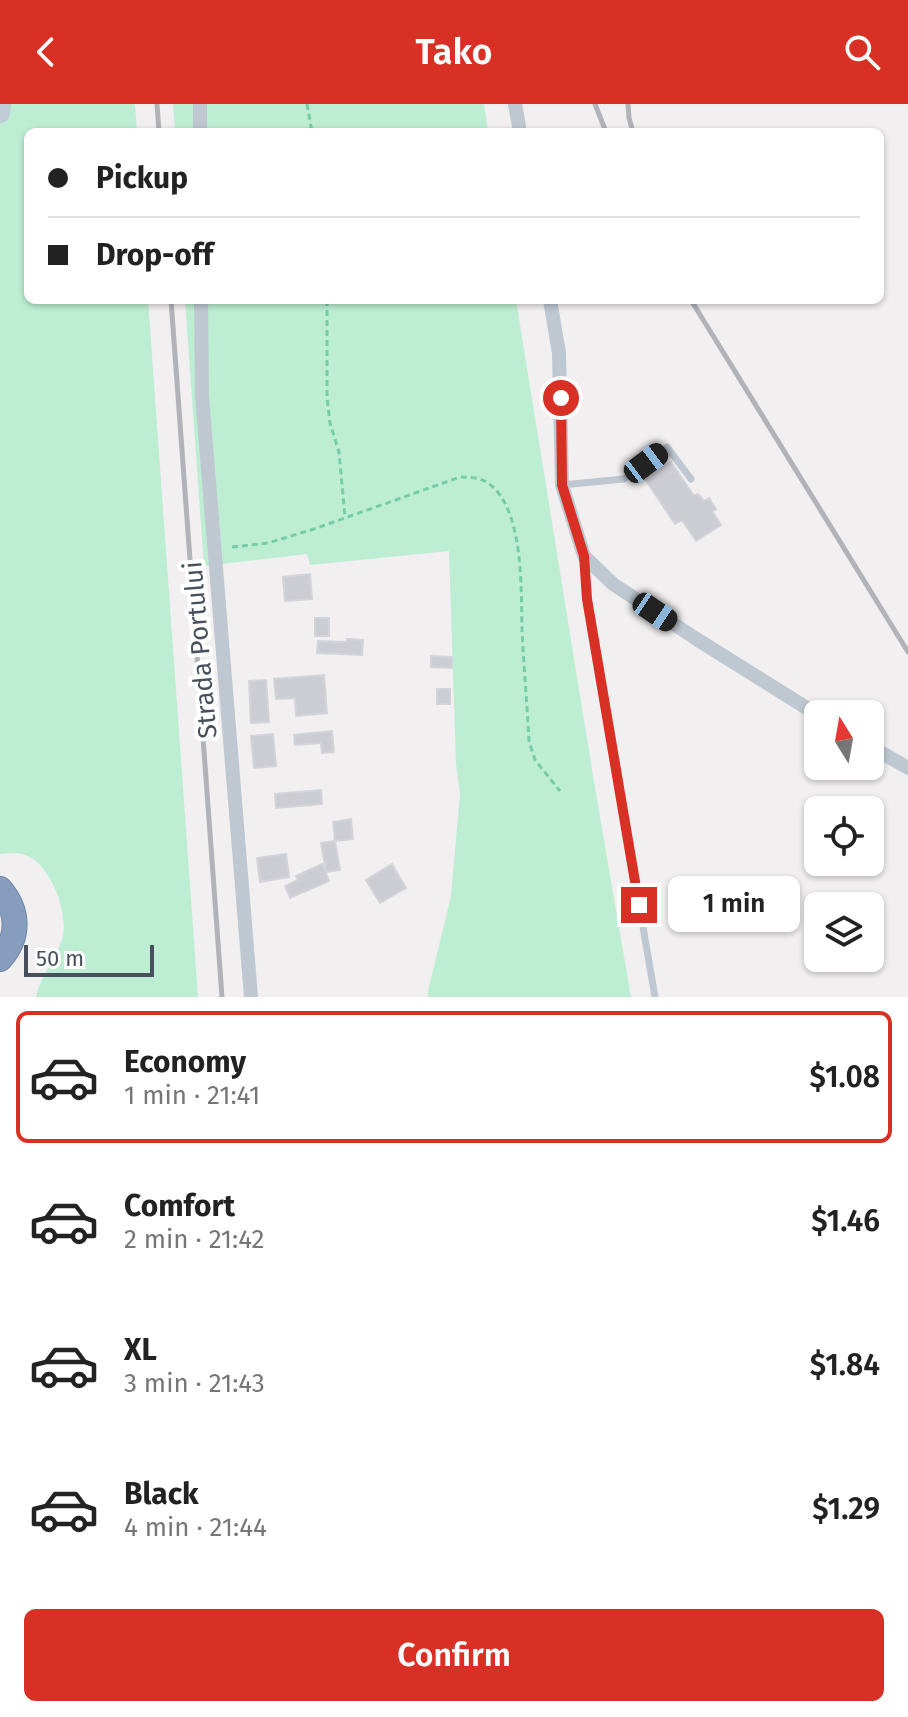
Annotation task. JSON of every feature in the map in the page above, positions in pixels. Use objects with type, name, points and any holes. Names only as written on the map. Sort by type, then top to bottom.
[{"type":"highway","points":[[0,889],[8,898],[16,923],[9,948],[0,959]]},
{"type":"street","points":[[0,113],[1,104]]},
{"type":"street","points":[[200,104],[200,128]]},
{"type":"street","points":[[515,104],[519,128]]},
{"type":"street","name":"Strada Portului","points":[[201,304],[202,396],[251,997]]},
{"type":"street","points":[[551,304],[559,353],[562,485],[584,556],[613,584],[804,706]]},
{"type":"street","points":[[884,754],[908,768]]},
{"type":"lane","points":[[562,485],[624,479],[667,447],[691,479]]},
{"type":"lane","points":[[584,556],[587,599],[655,997]]},
{"type":"path","points":[[307,104],[311,128]]},
{"type":"path","points":[[327,304],[327,397],[330,423],[339,452],[345,517]]},
{"type":"path","points":[[216,548],[268,543],[460,477],[479,478],[495,489],[506,508],[517,540],[529,741],[535,760],[560,791]]},
{"type":"green space","points":[[0,104],[135,104],[137,128],[24,128],[24,304],[148,304],[198,997],[36,997],[62,940],[61,905],[50,879],[34,860],[22,854],[0,854]]},
{"type":"green space","points":[[173,104],[484,104],[487,128],[175,128]]},
{"type":"green space","points":[[185,304],[517,304],[631,997],[428,997],[451,896],[460,794],[456,764],[449,551],[310,565],[307,554],[204,566]]},
{"type":"building","points":[[671,462],[694,496],[698,494],[704,501],[709,498],[716,509],[712,511],[721,525],[696,541],[682,520],[675,524],[645,479]]},
{"type":"building","points":[[310,574],[312,599],[285,601],[283,577]]},
{"type":"building","points":[[315,618],[329,618],[329,636],[315,636]]},
{"type":"building","points":[[347,639],[363,640],[362,655],[317,653],[318,641],[347,642]]},
{"type":"building","points":[[431,656],[452,657],[452,668],[431,667]]},
{"type":"building","points":[[324,675],[327,713],[296,716],[295,698],[276,699],[274,679]]},
{"type":"building","points":[[266,680],[269,722],[251,723],[249,681]]},
{"type":"building","points":[[437,689],[450,689],[450,704],[437,704]]},
{"type":"building","points":[[332,731],[334,752],[322,753],[321,743],[295,745],[294,735]]},
{"type":"building","points":[[273,734],[276,766],[254,768],[251,736]]},
{"type":"building","points":[[321,790],[322,804],[276,808],[275,794]]},
{"type":"building","points":[[351,819],[353,839],[335,841],[333,822]]},
{"type":"building","points":[[335,841],[340,870],[326,872],[321,843]]},
{"type":"building","points":[[286,854],[289,877],[260,882],[257,858]]},
{"type":"building","points":[[322,864],[329,881],[290,898],[285,886],[298,880],[296,876]]},
{"type":"building","points":[[392,864],[406,888],[380,903],[366,880]]},
{"type":"railway","points":[[157,104],[159,128]]},
{"type":"railway","points":[[595,104],[604,128]]},
{"type":"railway","points":[[628,104],[632,128]]},
{"type":"railway","points":[[171,304],[222,997]]},
{"type":"railway","points":[[693,304],[908,652]]},
{"type":"route","points":[[561,398],[562,485],[584,556],[587,599],[639,905]]}]
